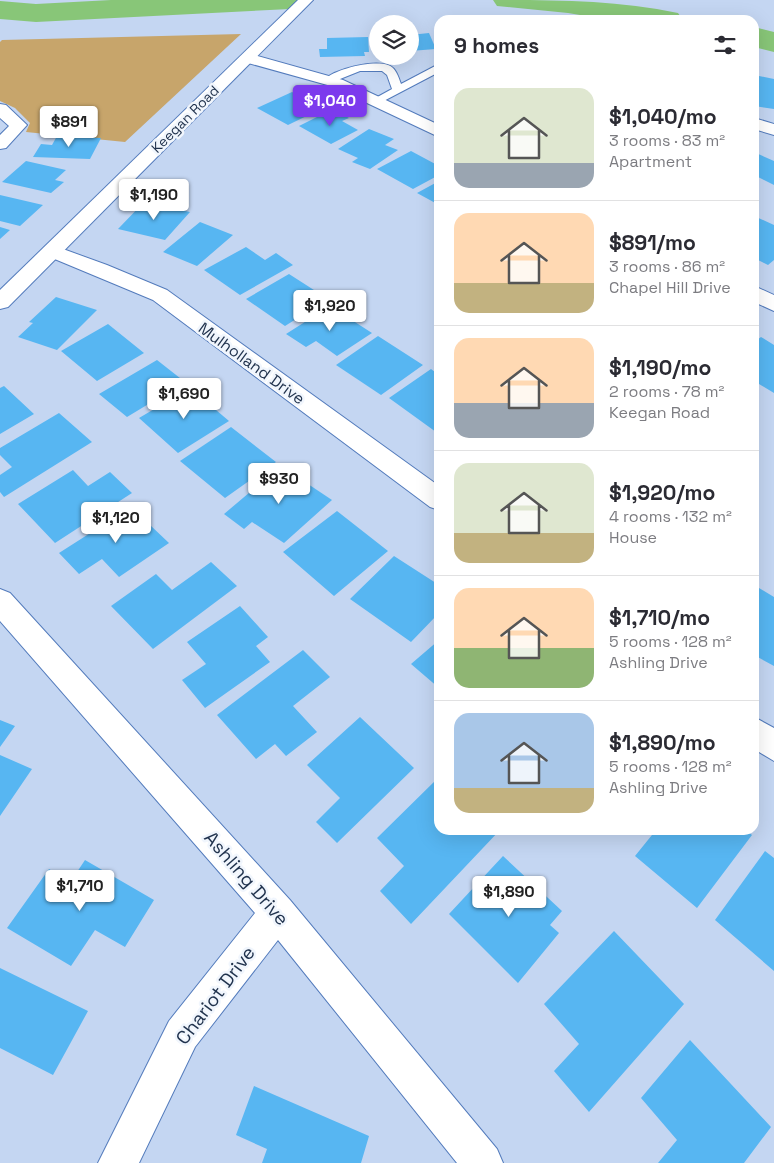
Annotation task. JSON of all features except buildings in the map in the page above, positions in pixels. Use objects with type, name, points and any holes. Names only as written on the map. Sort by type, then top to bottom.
[{"type":"street","name":"Keegan Road","points":[[0,302],[306,0]]},
{"type":"street","points":[[247,58],[330,80],[434,130]]},
{"type":"street","points":[[0,144],[18,125],[7,114]]},
{"type":"street","points":[[759,125],[774,130]]},
{"type":"street","name":"Mulholland Drive","points":[[52,251],[100,269],[160,296],[434,496]]},
{"type":"street","points":[[759,296],[774,304]]},
{"type":"street","name":"Ashling Drive","points":[[0,601],[278,912],[483,1163]]},
{"type":"street","points":[[759,734],[774,746]]},
{"type":"street","name":"Chariot Drive","points":[[118,1163],[182,1034],[278,912]]},
{"type":"lane","points":[[330,80],[358,68],[385,68],[392,74],[397,88]]},
{"type":"lane","points":[[376,102],[397,88],[434,70]]},
{"type":"shaded area","points":[[241,34],[125,142],[26,132],[30,123],[15,108],[0,101],[0,42],[2,40]]},
{"type":"waterway","points":[[0,10],[36,13],[290,0]]},
{"type":"waterway","points":[[508,0],[568,4],[636,15]]},
{"type":"waterway","points":[[759,38],[774,42]]}]
